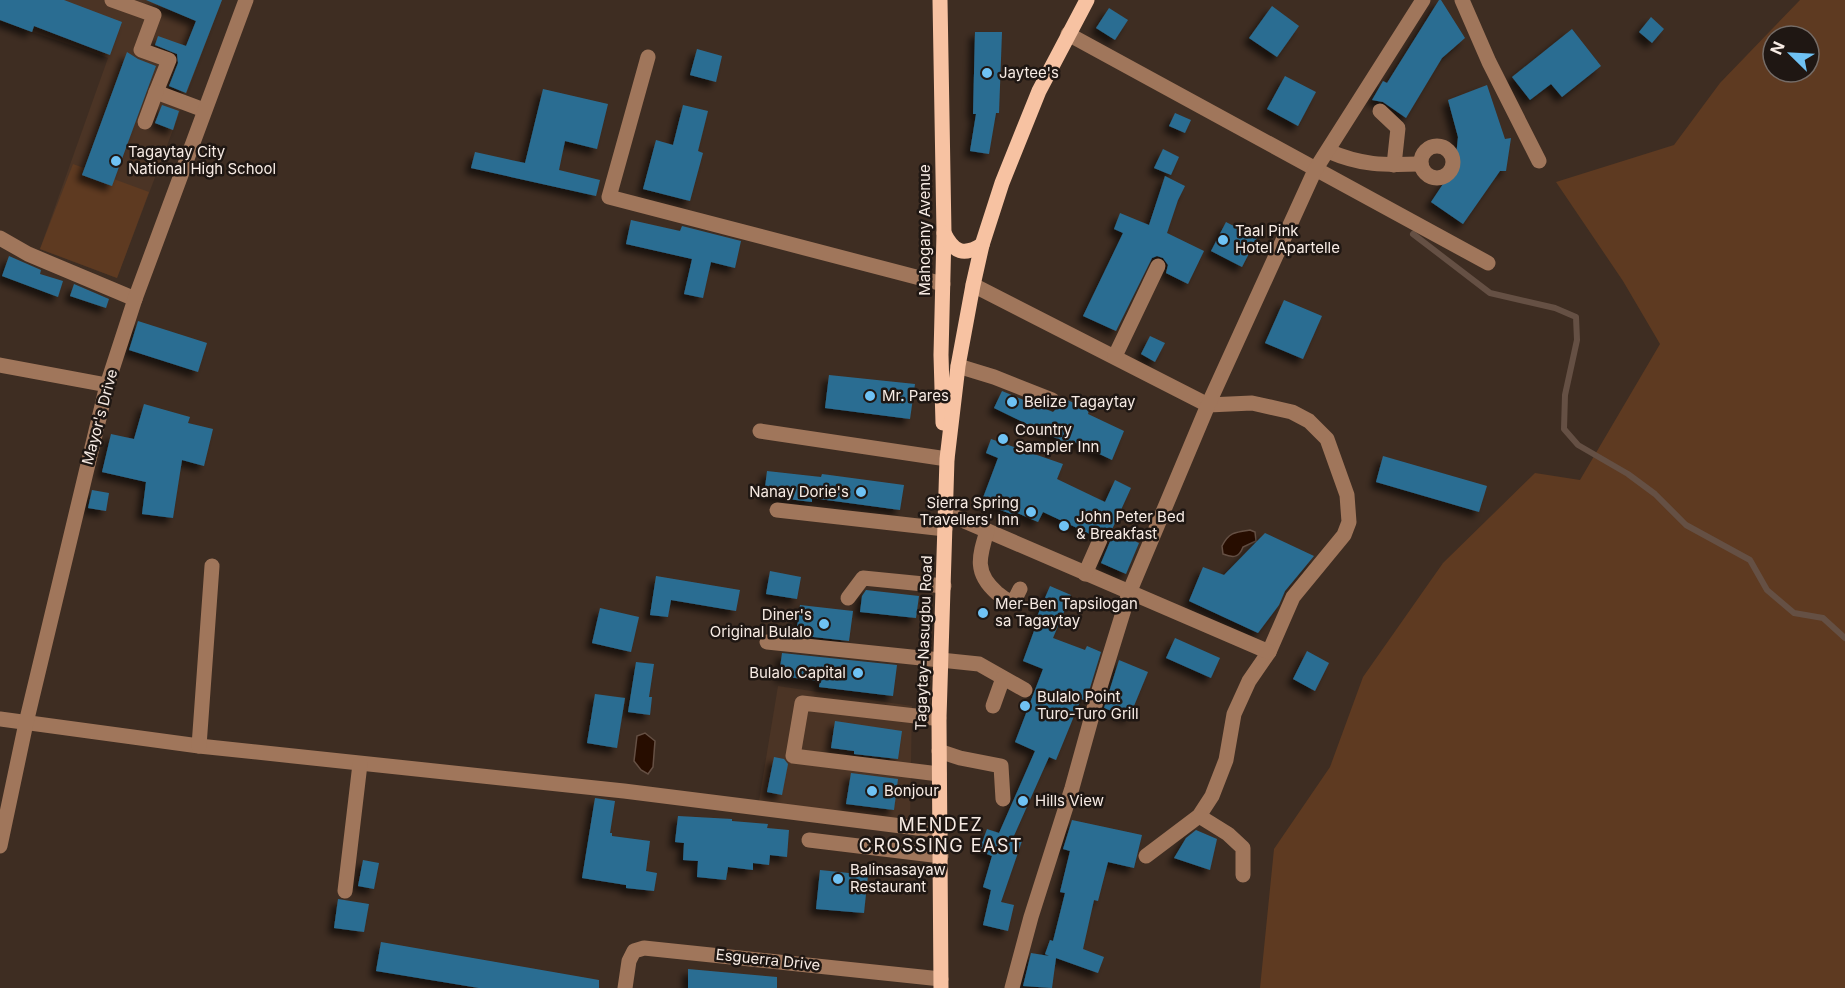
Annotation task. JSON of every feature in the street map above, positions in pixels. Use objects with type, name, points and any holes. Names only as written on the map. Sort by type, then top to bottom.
[{"type":"main road","name":"Mahogany Avenue","points":[[940,0],[944,233],[941,355],[942,414],[947,459]]},
{"type":"main road","name":"Tagaytay-Nasugbu Road","points":[[941,984],[939,718],[947,459],[958,366],[982,245],[1018,139],[1039,91],[1087,0]]},
{"type":"main road","points":[[944,233],[955,249],[964,252],[982,245]]},
{"type":"street","points":[[112,0],[154,15],[141,50],[169,60],[145,122]]},
{"type":"street","name":"Mayor's Drive","points":[[0,846],[26,723],[107,385],[135,299],[246,0]]},
{"type":"street","points":[[1012,988],[1129,593],[1208,405],[1315,170],[1423,0]]},
{"type":"street","points":[[1462,0],[1489,62],[1539,161]]},
{"type":"street","points":[[1068,34],[1488,263]]},
{"type":"street","points":[[648,57],[609,197],[943,284]]},
{"type":"street","points":[[156,92],[204,110]]},
{"type":"street","points":[[1380,111],[1398,128],[1394,165]]},
{"type":"street","points":[[1328,151],[1365,164],[1421,164]]},
{"type":"street","points":[[0,238],[28,254],[135,299]]},
{"type":"street","points":[[1115,356],[1158,266]]},
{"type":"street","points":[[973,285],[1208,405],[1252,403],[1292,412],[1309,421],[1327,439],[1347,495],[1349,522],[1344,535],[1293,597],[1269,652],[1249,681],[1234,714],[1226,760],[1212,796],[1199,816],[1146,856]]},
{"type":"street","points":[[0,365],[107,385]]},
{"type":"street","points":[[958,366],[994,377],[1052,400]]},
{"type":"street","points":[[760,431],[947,459]]},
{"type":"street","points":[[777,510],[945,529]]},
{"type":"street","points":[[946,513],[1269,652]]},
{"type":"street","points":[[987,531],[979,557],[981,574],[1006,600],[1014,601],[1020,589]]},
{"type":"street","points":[[1085,574],[1100,540]]},
{"type":"street","points":[[199,746],[212,566]]},
{"type":"street","points":[[848,598],[863,578],[944,586]]},
{"type":"street","points":[[768,642],[979,664],[1025,690]]},
{"type":"street","points":[[993,706],[1003,678]]},
{"type":"street","points":[[939,718],[802,702],[794,756],[939,774]]},
{"type":"street","points":[[0,719],[199,746],[624,791],[941,831]]},
{"type":"street","points":[[939,751],[960,758],[1001,766],[1003,799]]},
{"type":"street","points":[[345,891],[360,764]]},
{"type":"street","points":[[1199,816],[1228,834],[1243,848],[1243,875]]},
{"type":"street","points":[[809,840],[941,856]]},
{"type":"street","name":"Esguerra Drive","points":[[625,988],[629,961],[634,951],[644,948],[941,984]]},
{"type":"shaded area","name":"Tagaytay City National High School","points":[[0,0],[222,0],[117,278],[40,249],[108,58],[0,21]]},
{"type":"shaded area","points":[[1800,0],[1845,0],[1845,988],[1260,988],[1274,849],[1330,767],[1363,677],[1443,563],[1535,473],[1580,480],[1660,344],[1623,281],[1556,182],[1674,145],[1720,83],[1761,40],[1761,84],[1821,84],[1821,24],[1777,24]]},
{"type":"shaded area","points":[[73,164],[149,192],[117,278],[40,249]]},
{"type":"shaded area","points":[[1250,530],[1255,532],[1256,541],[1243,547],[1235,556],[1223,554],[1222,546],[1230,535]]},
{"type":"shaded area","points":[[778,686],[912,706],[910,821],[759,801]]},
{"type":"shaded area","points":[[645,733],[655,741],[653,767],[648,774],[641,770],[634,761],[637,736]]},
{"type":"building","points":[[0,0],[64,0],[122,22],[110,55],[34,26],[32,32],[0,20]]},
{"type":"building","points":[[146,0],[222,0],[186,93],[169,86],[178,63],[177,54],[155,45],[158,36],[186,46],[196,21]]},
{"type":"building","points":[[1439,0],[1465,38],[1442,58],[1406,118],[1383,102],[1372,100],[1383,81],[1387,83]]},
{"type":"building","points":[[1272,6],[1299,26],[1277,57],[1249,38]]},
{"type":"building","points":[[1109,8],[1128,20],[1115,40],[1096,28]]},
{"type":"building","points":[[1651,17],[1664,29],[1652,43],[1639,32]]},
{"type":"building","points":[[1572,29],[1601,66],[1562,97],[1551,84],[1530,100],[1512,77]]},
{"type":"building","name":"Jaytee's","points":[[975,32],[1002,32],[999,113],[996,113],[989,154],[970,151],[976,114],[973,114]]},
{"type":"building","points":[[697,49],[722,56],[716,82],[690,75]]},
{"type":"building","points":[[127,52],[156,66],[112,186],[82,175]]},
{"type":"building","points":[[1285,76],[1316,92],[1298,126],[1267,109]]},
{"type":"building","points":[[1487,85],[1505,139],[1511,138],[1506,171],[1500,171],[1463,224],[1431,202],[1455,166],[1458,137],[1448,100]]},
{"type":"building","points":[[543,89],[608,104],[597,149],[565,141],[559,170],[600,180],[596,196],[471,168],[475,152],[525,163]]},
{"type":"building","points":[[162,105],[179,111],[173,130],[155,123]]},
{"type":"building","points":[[683,105],[708,111],[698,151],[703,153],[690,201],[643,189],[656,140],[673,145]]},
{"type":"building","points":[[1175,113],[1191,120],[1185,133],[1169,126]]},
{"type":"building","points":[[1163,149],[1179,157],[1171,175],[1154,168]]},
{"type":"building","points":[[1165,176],[1185,186],[1167,233],[1204,251],[1188,284],[1166,273],[1168,265],[1163,258],[1157,256],[1152,258],[1116,331],[1083,316],[1123,233],[1114,229],[1120,213],[1149,225]]},
{"type":"building","points":[[631,220],[680,231],[682,226],[741,241],[735,268],[711,262],[703,298],[684,294],[692,259],[626,244]]},
{"type":"building","points":[[1226,222],[1257,238],[1242,267],[1211,251]]},
{"type":"building","points":[[9,256],[41,270],[40,274],[63,281],[58,297],[2,276]]},
{"type":"building","points":[[74,284],[109,299],[106,308],[70,296]]},
{"type":"building","points":[[1284,300],[1322,316],[1303,359],[1265,343]]},
{"type":"building","points":[[138,321],[207,343],[198,372],[129,350]]},
{"type":"building","points":[[1150,336],[1165,343],[1155,362],[1141,354]]},
{"type":"building","name":"Mr. Pares","points":[[829,375],[915,384],[910,419],[825,408]]},
{"type":"building","points":[[1002,391],[1053,412],[1061,404],[1061,397],[1089,410],[1088,414],[1124,431],[1112,460],[1072,441],[1070,445],[994,408]]},
{"type":"building","points":[[144,404],[190,417],[188,423],[213,429],[204,466],[182,460],[173,518],[142,514],[146,482],[102,472],[111,434],[134,439]]},
{"type":"building","points":[[991,439],[1063,464],[1057,479],[1105,502],[1115,480],[1131,488],[1109,536],[1100,530],[1092,535],[1043,512],[1038,522],[1015,512],[1014,515],[981,503],[998,458],[986,453]]},
{"type":"building","points":[[1383,456],[1487,486],[1479,512],[1376,482]]},
{"type":"building","name":"Nanay Dorie's","points":[[767,471],[821,477],[822,474],[904,485],[900,510],[812,498],[812,502],[764,496]]},
{"type":"building","points":[[92,490],[109,493],[106,511],[88,508]]},
{"type":"building","points":[[1114,532],[1139,543],[1126,574],[1101,563]]},
{"type":"building","points":[[1265,533],[1314,556],[1285,591],[1279,605],[1258,633],[1189,601],[1203,567],[1224,575]]},
{"type":"building","points":[[770,571],[801,577],[797,599],[766,594]]},
{"type":"building","points":[[656,576],[740,590],[736,611],[671,600],[668,617],[650,615]]},
{"type":"building","points":[[1050,586],[1071,595],[1053,638],[1085,650],[1087,646],[1101,652],[1086,701],[1081,699],[1056,760],[1049,757],[1013,838],[1022,841],[1001,902],[1014,905],[1008,931],[983,925],[991,890],[983,887],[992,856],[979,851],[987,829],[999,833],[1035,751],[1015,742],[1043,669],[1023,661],[1038,620],[1036,619]]},
{"type":"building","points":[[866,590],[919,596],[916,618],[860,612],[862,596]]},
{"type":"building","name":"Diner's Original Bulalo","points":[[800,605],[853,611],[849,641],[796,635]]},
{"type":"building","points":[[600,608],[639,617],[631,652],[592,643]]},
{"type":"building","points":[[1175,638],[1220,658],[1211,678],[1166,658]]},
{"type":"building","points":[[1307,651],[1329,663],[1315,691],[1293,679]]},
{"type":"building","name":"Bulalo Capital","points":[[782,653],[897,665],[893,696],[819,687],[820,681],[779,676]]},
{"type":"building","points":[[1119,660],[1148,672],[1129,718],[1104,708]]},
{"type":"building","points":[[636,662],[654,664],[649,697],[652,697],[650,715],[628,712]]},
{"type":"building","points":[[595,694],[625,698],[617,748],[587,743]]},
{"type":"building","points":[[835,721],[902,731],[898,759],[854,754],[854,751],[831,748]]},
{"type":"building","points":[[774,757],[784,759],[788,764],[782,795],[767,792]]},
{"type":"building","name":"Bonjour","points":[[851,773],[898,779],[894,810],[846,804]]},
{"type":"building","points":[[595,798],[615,801],[610,833],[612,836],[650,841],[646,871],[657,873],[654,891],[626,888],[626,885],[582,878]]},
{"type":"building","points":[[678,816],[732,819],[732,821],[768,824],[767,828],[789,830],[787,857],[770,855],[769,865],[753,863],[753,870],[728,867],[726,880],[697,877],[698,861],[683,860],[684,843],[675,842]]},
{"type":"building","points":[[1072,820],[1142,835],[1134,868],[1108,862],[1098,901],[1094,900],[1083,949],[1104,957],[1098,973],[1056,958],[1052,988],[1023,986],[1031,953],[1049,956],[1045,954],[1050,940],[1053,941],[1065,893],[1060,892],[1070,851],[1063,849]]},
{"type":"building","points":[[1196,830],[1217,839],[1210,870],[1174,858],[1186,838]]},
{"type":"building","points":[[363,860],[379,863],[374,889],[358,886]]},
{"type":"building","points":[[820,870],[868,875],[864,913],[816,909]]},
{"type":"building","points":[[338,899],[369,904],[364,932],[334,928]]},
{"type":"building","points":[[381,942],[599,980],[599,988],[479,988],[376,971]]},
{"type":"building","points":[[688,969],[777,977],[777,988],[688,988]]},
{"type":"waterway","points":[[1413,234],[1490,293],[1555,308],[1576,317],[1577,340],[1565,395],[1564,429],[1578,445],[1628,474],[1655,494],[1686,525],[1750,560],[1767,590],[1794,613],[1823,618],[1845,638]]},
{"type":"place","name":"Jaytee's","points":[[987,73]]},
{"type":"place","name":"Tagaytay City National High School","points":[[116,161]]},
{"type":"place","name":"Taal Pink Hotel Apartelle","points":[[1223,240]]},
{"type":"place","name":"Mr. Pares","points":[[870,396]]},
{"type":"place","name":"Belize Tagaytay","points":[[1012,402]]},
{"type":"place","name":"Country Sampler Inn","points":[[1003,439]]},
{"type":"place","name":"Nanay Dorie's","points":[[861,492]]},
{"type":"place","name":"Sierra Spring Travellers' Inn","points":[[1031,512]]},
{"type":"place","name":"John Peter Bed & Breakfast","points":[[1064,526]]},
{"type":"place","name":"Mer-Ben Tapsilogan sa Tagaytay","points":[[983,613]]},
{"type":"place","name":"Diner's Original Bulalo","points":[[824,624]]},
{"type":"place","name":"Bulalo Capital","points":[[858,673]]},
{"type":"place","name":"Bulalo Point Turo-Turo Grill","points":[[1025,706]]},
{"type":"place","name":"Bonjour","points":[[872,791]]},
{"type":"place","name":"Hills View","points":[[1023,801]]},
{"type":"place","name":"Balinsasayaw Restaurant","points":[[838,879]]},
{"type":"district","name":"MENDEZ CROSSING EAST","points":[[941,835]]}]
